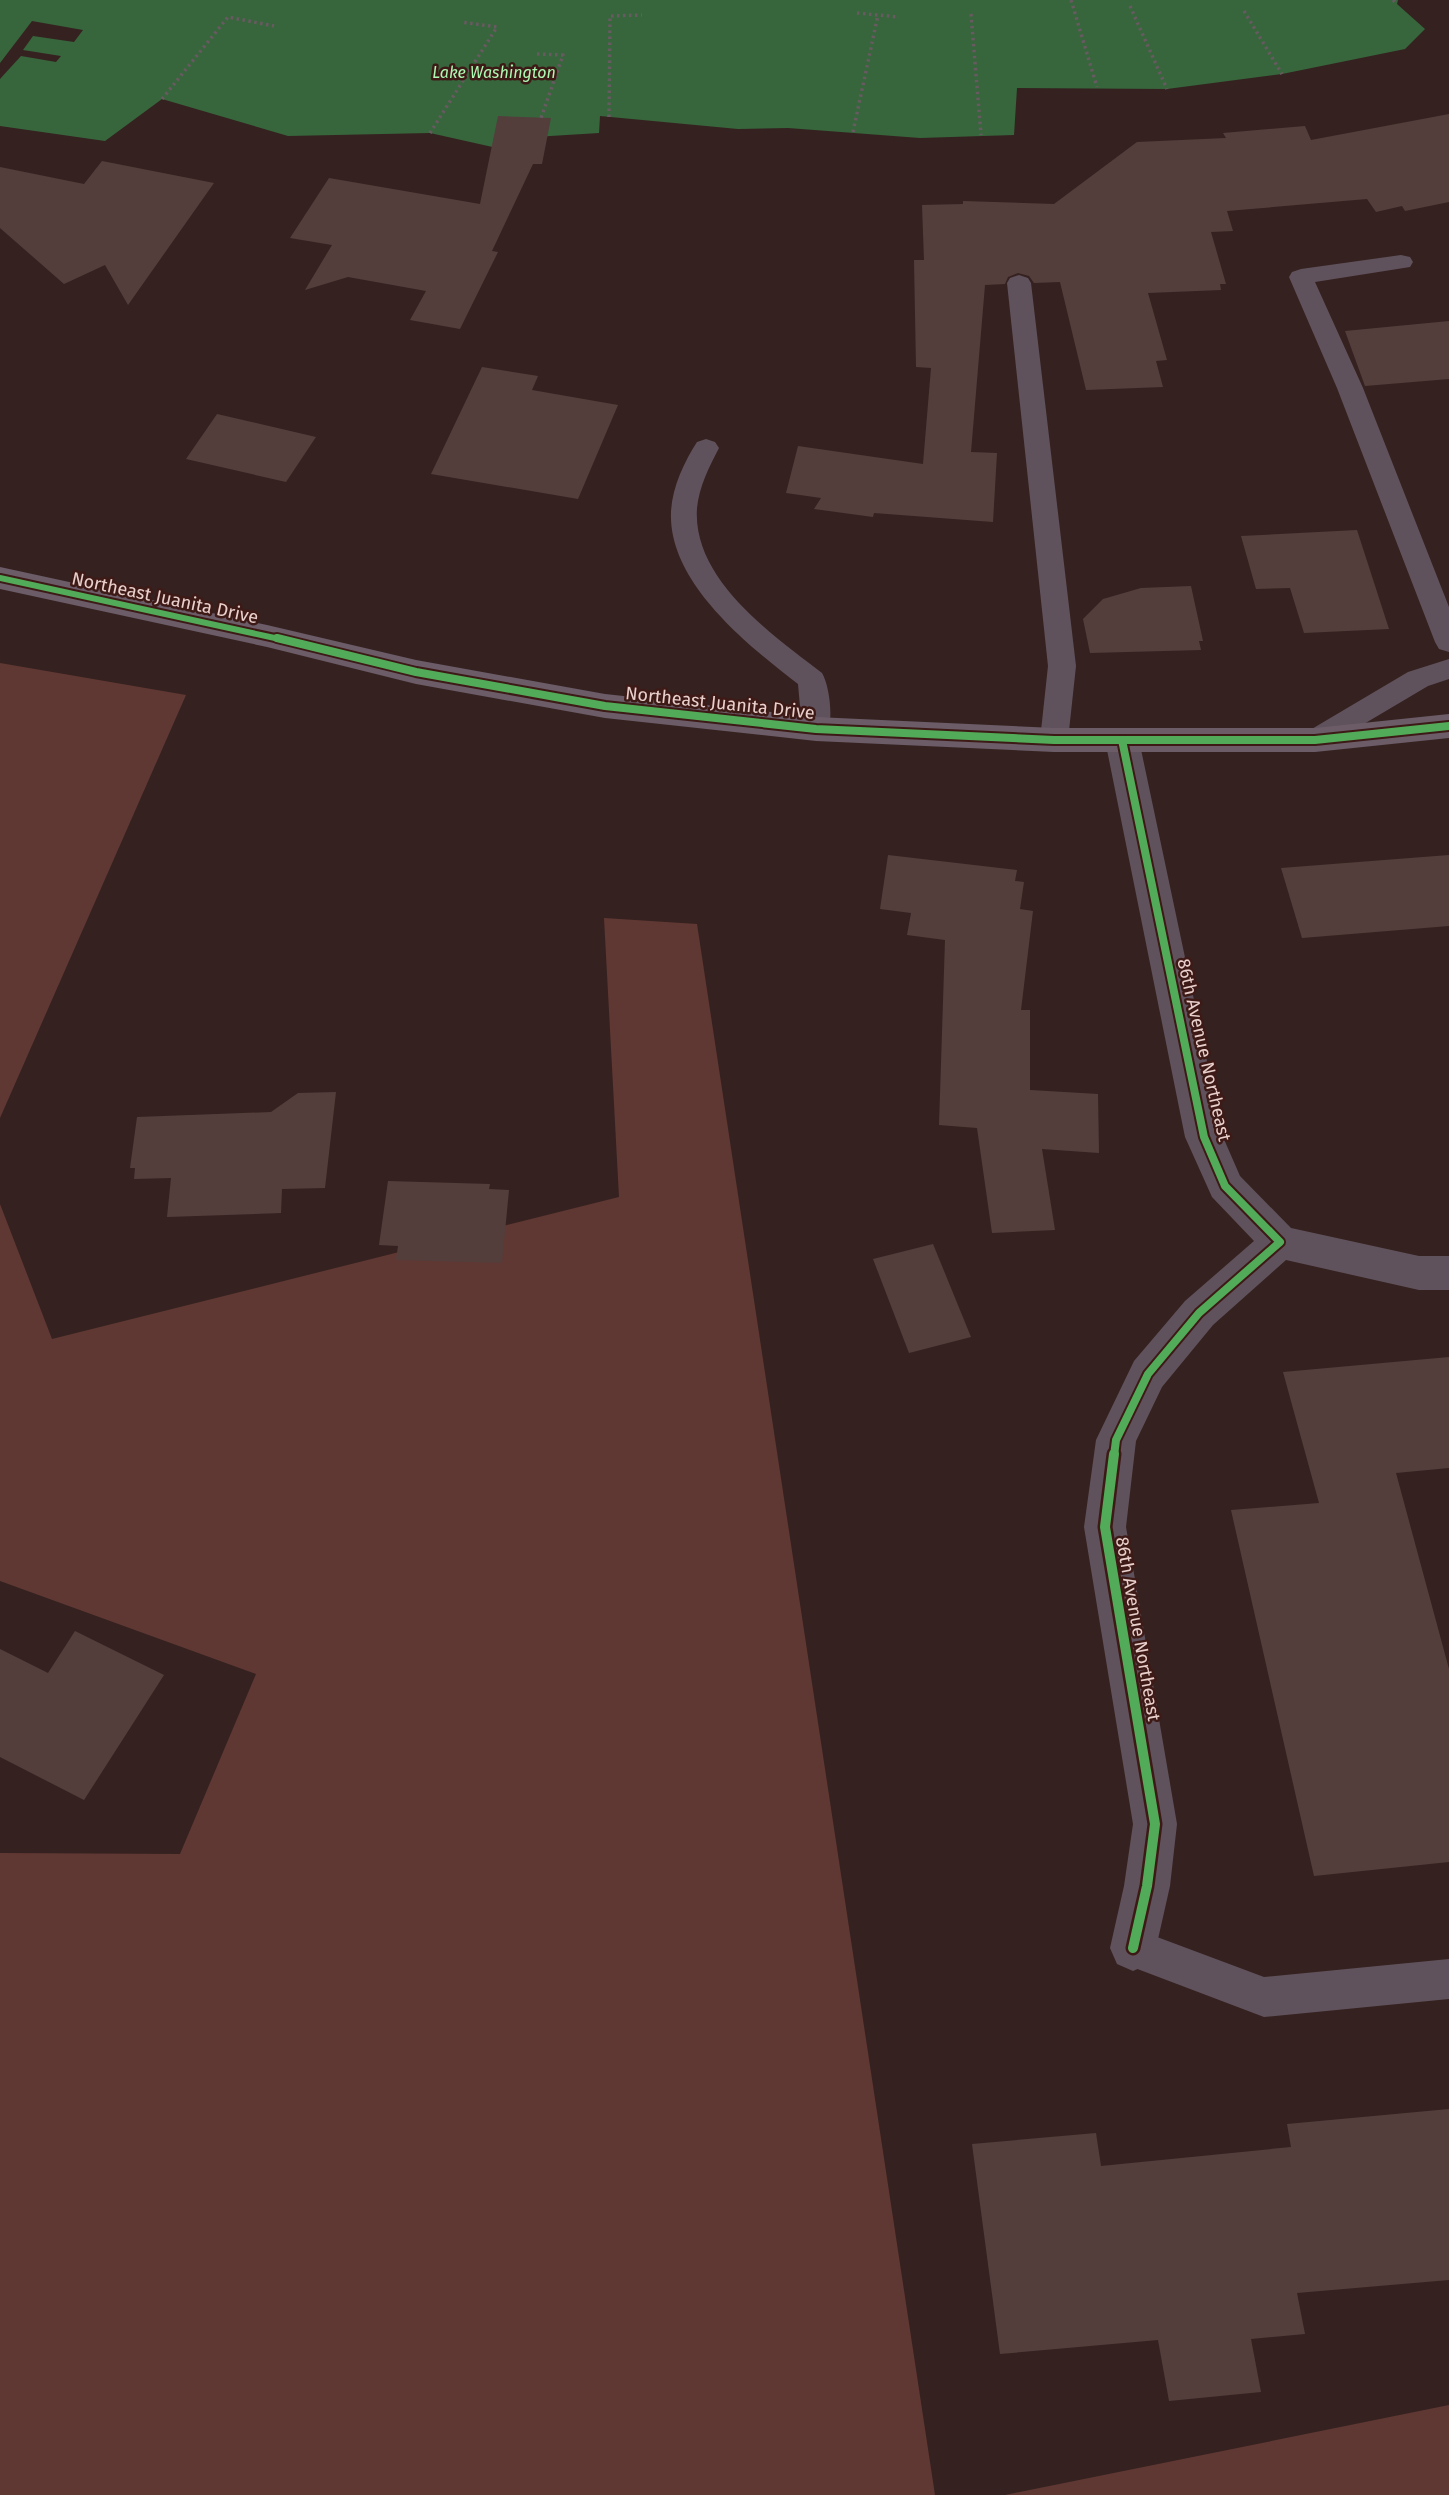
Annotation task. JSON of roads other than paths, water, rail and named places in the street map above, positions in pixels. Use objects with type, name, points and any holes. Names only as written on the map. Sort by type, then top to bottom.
[{"type":"main road","name":"Northeast Juanita Drive","points":[[0,578],[267,636],[416,672],[605,706],[816,729],[1054,740],[1315,740],[1449,726]]},
{"type":"street","name":"86th Avenue Northeast","points":[[1122,740],[1204,1137],[1225,1186],[1280,1242],[1199,1313],[1148,1374],[1116,1440],[1105,1527],[1155,1824],[1147,1886],[1133,1948]]},
{"type":"street","points":[[1280,1242],[1419,1273],[1449,1273]]},
{"type":"lane","points":[[1401,262],[1301,277],[1440,594],[1449,642]]},
{"type":"lane","points":[[1019,283],[1062,667],[1054,740]]},
{"type":"lane","points":[[706,448],[692,474],[683,519],[696,566],[719,599],[753,635],[812,680],[816,729]]},
{"type":"lane","points":[[1315,740],[1418,679],[1449,669]]},
{"type":"lane","points":[[1133,1948],[1264,1997],[1449,1979]]},
{"type":"water","name":"Lake Washington","points":[[0,0],[1398,0],[1397,4],[1425,29],[1405,49],[1282,74],[1167,89],[1017,88],[1014,135],[920,138],[788,128],[738,129],[600,116],[599,133],[534,137],[497,148],[430,133],[288,136],[162,99],[105,141],[0,126]]}]
